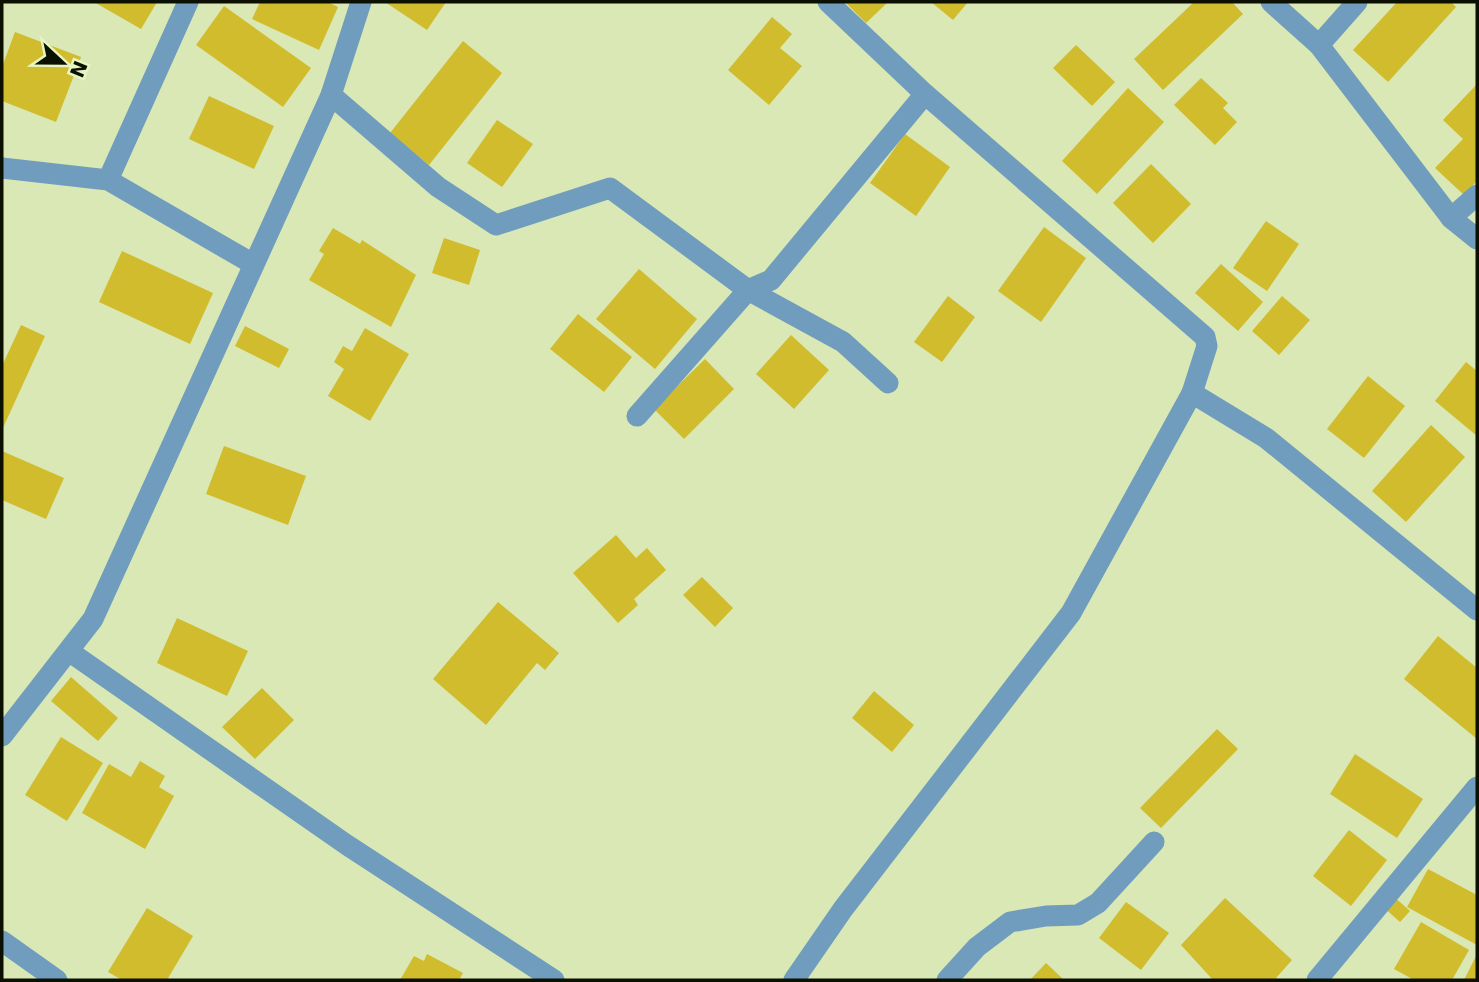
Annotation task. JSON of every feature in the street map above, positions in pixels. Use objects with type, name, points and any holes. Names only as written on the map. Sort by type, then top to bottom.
[{"type":"street","points":[[108,180],[188,2]]},
{"type":"street","points":[[2,736],[70,652],[93,619],[331,95],[361,2]]},
{"type":"street","points":[[794,980],[843,909],[1071,613],[1192,393],[1207,346],[1205,337],[925,94],[828,2]]},
{"type":"street","points":[[1271,2],[1319,45],[1451,218],[1477,239]]},
{"type":"street","points":[[1319,45],[1357,2]]},
{"type":"street","points":[[637,416],[748,290],[771,280],[925,94]]},
{"type":"street","points":[[331,95],[438,187],[496,225],[610,188],[748,290],[843,342],[888,383]]},
{"type":"street","points":[[2,169],[108,180],[253,264]]},
{"type":"street","points":[[1451,218],[1477,195]]},
{"type":"street","points":[[1192,393],[1266,438],[1477,610]]},
{"type":"street","points":[[70,652],[347,845],[554,980]]},
{"type":"street","points":[[1317,980],[1477,787]]},
{"type":"street","points":[[947,980],[977,947],[1010,922],[1046,916],[1079,915],[1098,903],[1154,842]]},
{"type":"street","points":[[2,941],[57,980]]},
{"type":"building","points":[[94,2],[157,2],[141,29]]},
{"type":"building","points":[[260,2],[328,2],[338,7],[319,50],[252,19]]},
{"type":"building","points":[[385,2],[446,2],[427,30]]},
{"type":"building","points":[[845,2],[888,2],[866,23]]},
{"type":"building","points":[[931,2],[968,2],[953,20]]},
{"type":"building","points":[[1194,2],[1232,2],[1243,14],[1163,90],[1134,59]]},
{"type":"building","points":[[1397,2],[1451,2],[1456,7],[1388,82],[1353,50]]},
{"type":"building","points":[[224,6],[311,68],[283,107],[196,45]]},
{"type":"building","points":[[772,17],[792,34],[780,48],[802,66],[769,105],[728,70]]},
{"type":"building","points":[[15,32],[81,57],[56,122],[2,101],[2,67]]},
{"type":"building","points":[[463,41],[502,73],[429,165],[390,133]]},
{"type":"building","points":[[1076,45],[1115,82],[1092,106],[1053,68]]},
{"type":"building","points":[[1201,78],[1228,103],[1223,108],[1237,122],[1215,145],[1174,105]]},
{"type":"building","points":[[1477,84],[1477,181],[1464,195],[1435,168],[1463,139],[1443,120]]},
{"type":"building","points":[[1128,88],[1164,122],[1097,194],[1062,161]]},
{"type":"building","points":[[209,96],[274,126],[254,169],[189,139]]},
{"type":"building","points":[[497,120],[533,144],[502,187],[467,163]]},
{"type":"building","points":[[905,134],[950,167],[916,216],[870,183]]},
{"type":"building","points":[[1151,164],[1191,204],[1153,243],[1113,203]]},
{"type":"building","points":[[1266,221],[1299,244],[1267,291],[1233,268]]},
{"type":"building","points":[[1044,227],[1086,258],[1041,322],[998,291]]},
{"type":"building","points":[[333,228],[360,244],[362,240],[416,275],[391,327],[309,280],[324,254],[319,251]]},
{"type":"building","points":[[444,238],[480,250],[469,285],[432,273]]},
{"type":"building","points":[[122,251],[213,293],[190,344],[99,302]]},
{"type":"building","points":[[1221,264],[1263,302],[1238,331],[1195,293]]},
{"type":"building","points":[[639,269],[697,319],[655,369],[596,319]]},
{"type":"building","points":[[948,296],[975,317],[942,362],[914,342]]},
{"type":"building","points":[[1282,296],[1310,320],[1279,355],[1252,331]]},
{"type":"building","points":[[578,314],[632,357],[604,392],[550,349]]},
{"type":"building","points":[[21,325],[45,336],[2,430],[2,366]]},
{"type":"building","points":[[245,326],[289,349],[279,368],[235,346]]},
{"type":"building","points":[[365,328],[409,354],[370,421],[328,396],[344,369],[334,362],[343,346],[352,351]]},
{"type":"building","points":[[791,335],[829,370],[794,409],[756,374]]},
{"type":"building","points":[[705,359],[734,389],[684,439],[654,409]]},
{"type":"building","points":[[1466,362],[1477,371],[1477,436],[1435,401]]},
{"type":"building","points":[[1368,376],[1405,406],[1364,458],[1327,429]]},
{"type":"building","points":[[1431,425],[1465,457],[1406,522],[1372,491]]},
{"type":"building","points":[[224,446],[306,476],[288,525],[206,494]]},
{"type":"building","points":[[2,451],[64,478],[46,519],[2,500]]},
{"type":"building","points":[[616,535],[636,558],[647,548],[666,570],[634,599],[638,605],[618,623],[573,573]]},
{"type":"building","points":[[702,577],[733,608],[715,627],[683,595]]},
{"type":"building","points":[[498,602],[559,653],[545,670],[537,663],[486,725],[433,679]]},
{"type":"building","points":[[177,618],[248,651],[227,696],[157,663]]},
{"type":"building","points":[[1438,636],[1477,668],[1477,739],[1404,679]]},
{"type":"building","points":[[71,677],[118,718],[98,741],[51,701]]},
{"type":"building","points":[[262,688],[294,720],[255,759],[222,727]]},
{"type":"building","points":[[874,691],[914,725],[892,752],[852,718]]},
{"type":"building","points":[[1217,729],[1238,749],[1161,828],[1140,808]]},
{"type":"building","points":[[61,737],[103,763],[67,821],[25,795]]},
{"type":"building","points":[[1355,754],[1423,799],[1397,838],[1330,794]]},
{"type":"building","points":[[140,761],[165,776],[159,787],[174,796],[145,849],[82,813],[109,764],[131,777]]},
{"type":"building","points":[[1349,830],[1387,860],[1351,906],[1313,876]]},
{"type":"building","points":[[1428,869],[1477,895],[1477,945],[1407,907]]},
{"type":"building","points":[[1392,895],[1410,911],[1400,922],[1382,906]]},
{"type":"building","points":[[1225,898],[1292,960],[1276,978],[1279,980],[1213,980],[1181,945]]},
{"type":"building","points":[[1126,902],[1169,933],[1141,970],[1099,938]]},
{"type":"building","points":[[147,908],[193,936],[167,980],[122,980],[108,972]]},
{"type":"building","points":[[1421,922],[1469,950],[1452,980],[1414,980],[1394,969]]},
{"type":"building","points":[[427,954],[463,973],[459,980],[400,980],[414,956],[424,961]]},
{"type":"building","points":[[1477,954],[1477,980],[1464,980]]},
{"type":"building","points":[[1046,963],[1064,980],[1030,980]]}]
